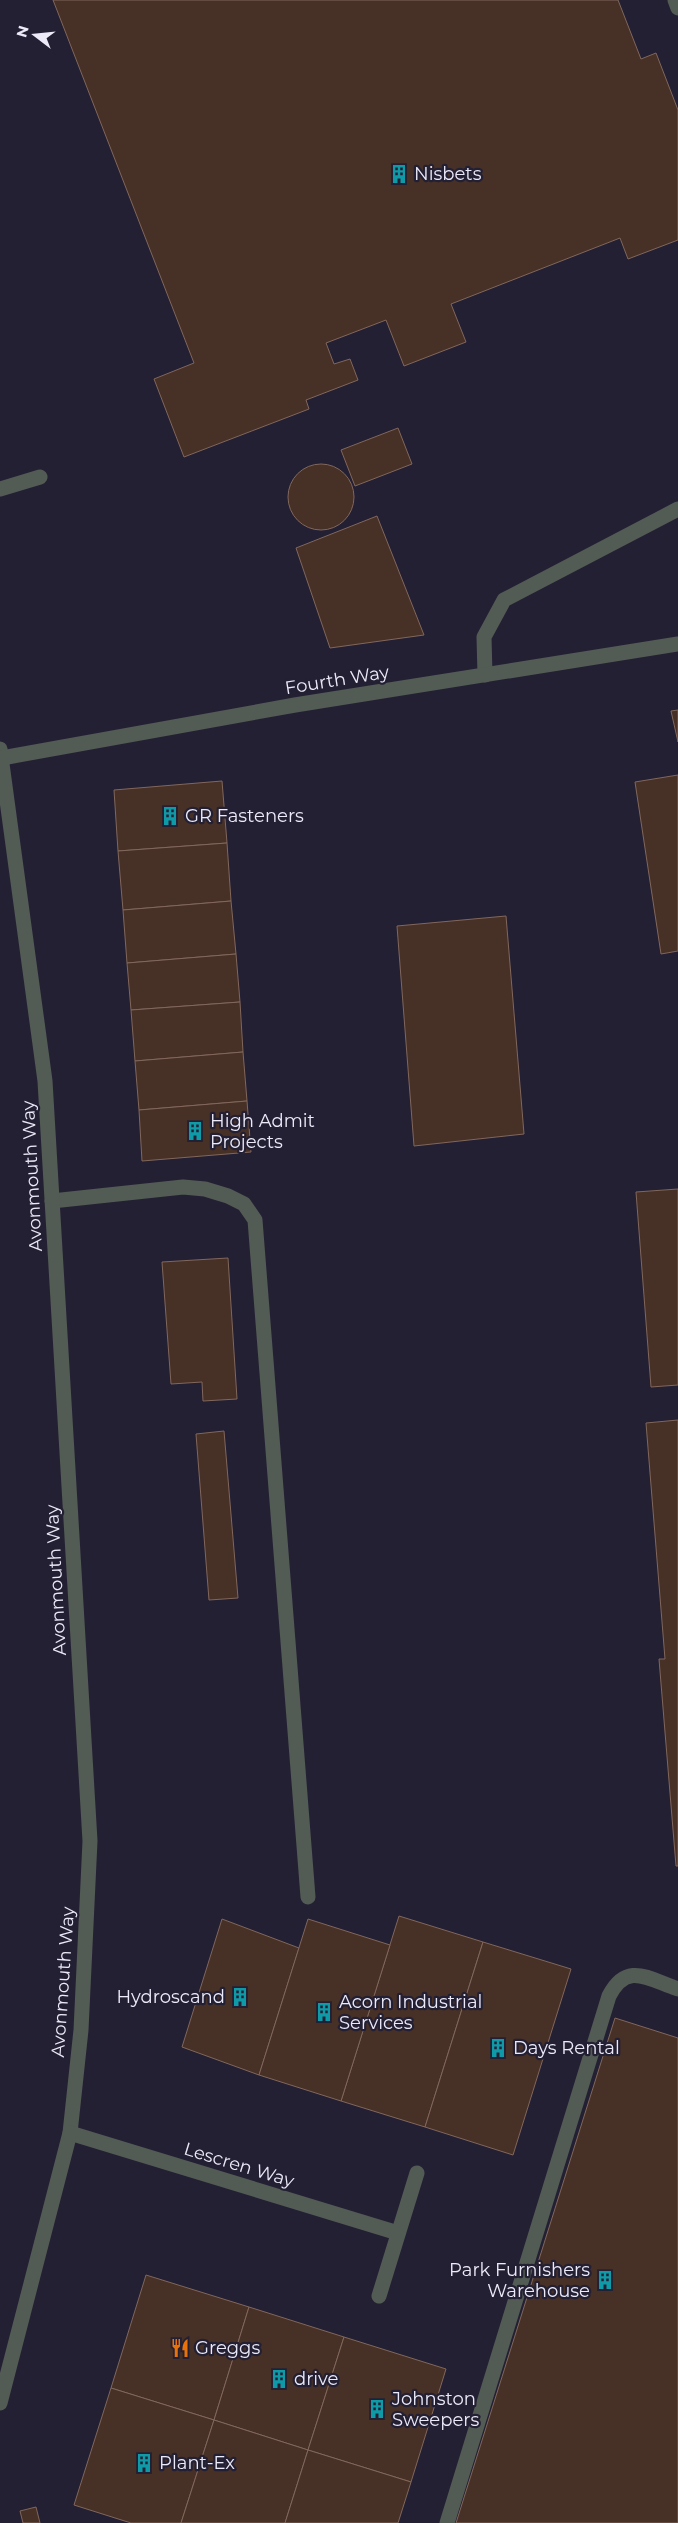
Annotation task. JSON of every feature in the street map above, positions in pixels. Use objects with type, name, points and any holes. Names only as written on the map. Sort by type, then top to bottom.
[{"type":"street","points":[[675,0],[678,8]]},
{"type":"street","points":[[0,489],[40,477]]},
{"type":"street","points":[[486,675],[484,637],[504,600],[678,509]]},
{"type":"street","name":"Fourth Way","points":[[1,753],[678,644]]},
{"type":"street","name":"Avonmouth Way","points":[[0,2403],[70,2133],[81,2030],[90,1841],[45,1081],[1,753]]},
{"type":"street","points":[[52,1201],[183,1187],[205,1189],[244,1204],[255,1220],[308,1897]]},
{"type":"street","points":[[447,2523],[609,1996],[615,1985],[626,1976],[636,1975],[678,1989]]},
{"type":"street","name":"Lescren Way","points":[[70,2133],[398,2233]]},
{"type":"street","points":[[379,2296],[417,2174]]},
{"type":"building","name":"Nisbets","points":[[53,0],[618,0],[641,59],[656,53],[678,110],[678,240],[628,259],[620,238],[451,304],[466,342],[404,366],[386,320],[326,343],[334,364],[350,359],[358,380],[306,400],[309,409],[184,457],[154,379],[194,363]]},
{"type":"building","points":[[398,428],[412,464],[355,486],[341,450]]},
{"type":"building","points":[[321,464],[333,467],[344,474],[351,485],[354,497],[351,509],[344,520],[333,527],[321,530],[309,527],[298,520],[291,509],[288,497],[291,485],[298,474],[309,467]]},
{"type":"building","points":[[377,516],[424,635],[330,648],[296,548]]},
{"type":"building","points":[[678,710],[678,742],[671,711]]},
{"type":"building","points":[[678,775],[678,951],[661,954],[635,782]]},
{"type":"building","name":"GR Fasteners","points":[[222,781],[227,843],[118,851],[114,790]]},
{"type":"building","points":[[227,843],[231,901],[123,910],[118,851]]},
{"type":"building","points":[[231,901],[236,954],[127,963],[123,910]]},
{"type":"building","points":[[506,916],[524,1134],[414,1146],[397,926]]},
{"type":"building","points":[[236,954],[240,1002],[131,1010],[127,963]]},
{"type":"building","points":[[240,1002],[243,1052],[135,1061],[131,1010]]},
{"type":"building","points":[[243,1052],[247,1101],[139,1110],[135,1061]]},
{"type":"building","name":"High Admit Projects","points":[[247,1101],[251,1152],[142,1161],[139,1110]]},
{"type":"building","points":[[678,1189],[678,1385],[651,1387],[636,1192]]},
{"type":"building","points":[[228,1258],[237,1399],[203,1401],[202,1382],[171,1384],[162,1262]]},
{"type":"building","points":[[678,1420],[678,1866],[676,1866],[659,1659],[665,1659],[646,1423]]},
{"type":"building","points":[[224,1431],[238,1598],[209,1600],[196,1434]]},
{"type":"building","points":[[399,1916],[483,1942],[425,2127],[341,2101]]},
{"type":"building","name":"Hydroscand","points":[[222,1919],[299,1948],[259,2075],[182,2047]]},
{"type":"building","name":"Acorn Industrial Services","points":[[308,1919],[390,1945],[341,2101],[259,2075]]},
{"type":"building","name":"Days Rental","points":[[483,1942],[571,1969],[513,2155],[425,2127]]},
{"type":"building","name":"Park Furnishers Warehouse","points":[[615,2018],[678,2038],[678,2523],[456,2523]]},
{"type":"building","name":"Greggs","points":[[146,2275],[249,2307],[214,2420],[111,2388]]},
{"type":"building","name":"drive","points":[[249,2307],[344,2337],[308,2450],[214,2420]]},
{"type":"building","name":"Johnston Sweepers","points":[[344,2337],[446,2369],[411,2482],[308,2450]]},
{"type":"building","name":"Plant-Ex","points":[[111,2388],[214,2420],[181,2523],[131,2523],[74,2505]]},
{"type":"building","points":[[214,2420],[308,2450],[285,2523],[181,2523]]},
{"type":"building","points":[[308,2450],[411,2482],[398,2523],[285,2523]]},
{"type":"building","points":[[36,2507],[40,2523],[23,2523],[20,2511]]},
{"type":"place","name":"Nisbets","points":[[399,174]]},
{"type":"place","name":"GR Fasteners","points":[[170,816]]},
{"type":"place","name":"High Admit Projects","points":[[195,1131]]},
{"type":"place","name":"Hydroscand","points":[[240,1997]]},
{"type":"place","name":"Acorn Industrial Services","points":[[324,2012]]},
{"type":"place","name":"Days Rental","points":[[498,2048]]},
{"type":"place","name":"Park Furnishers Warehouse","points":[[605,2280]]},
{"type":"place","name":"Greggs","points":[[180,2348]]},
{"type":"place","name":"drive","points":[[279,2379]]},
{"type":"place","name":"Johnston Sweepers","points":[[377,2409]]},
{"type":"place","name":"Plant-Ex","points":[[144,2463]]}]
